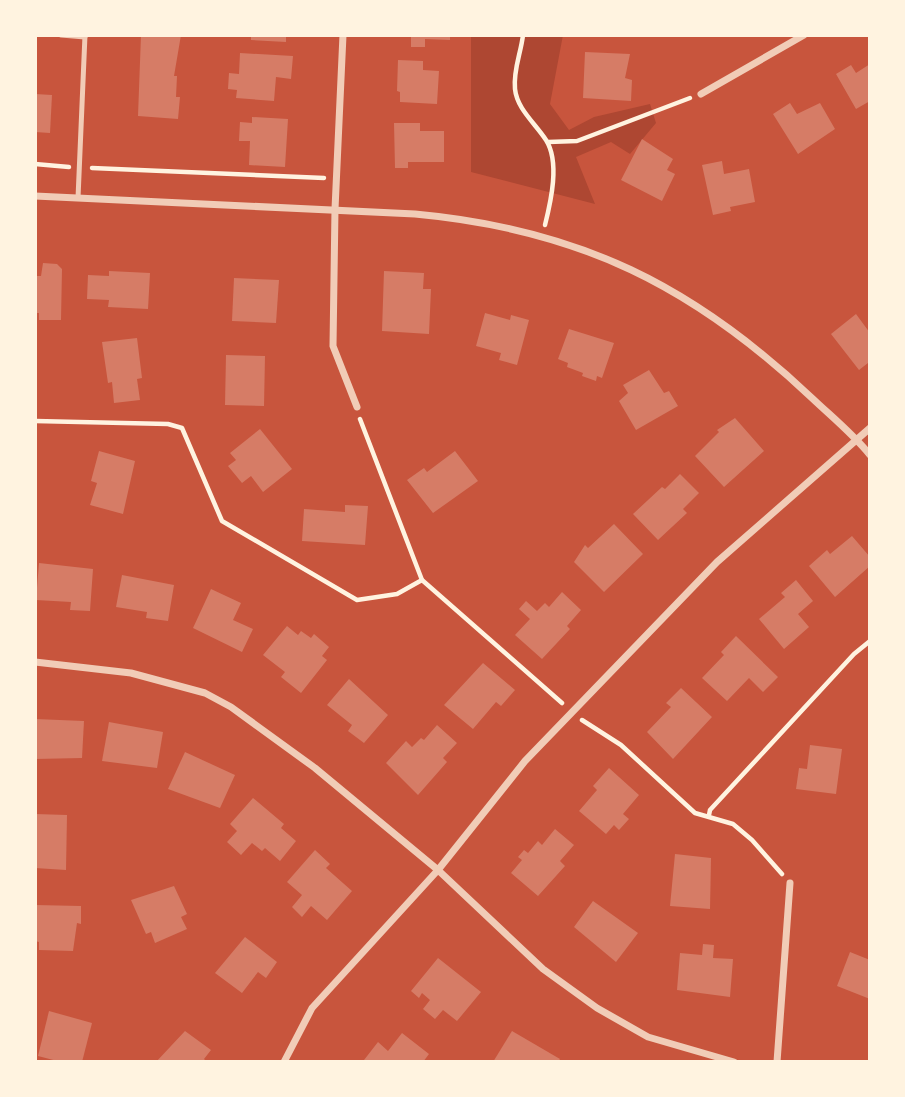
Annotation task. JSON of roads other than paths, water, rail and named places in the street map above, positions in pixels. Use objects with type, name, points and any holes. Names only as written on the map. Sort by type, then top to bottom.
[{"type":"street","points":[[343,35],[335,209],[333,346],[356,407]]},
{"type":"street","points":[[701,94],[804,35]]},
{"type":"street","points":[[35,196],[335,209],[468,219],[543,236],[649,277],[728,324],[772,359],[857,439],[870,455]]},
{"type":"street","points":[[284,1062],[312,1008],[438,870],[525,761],[717,562],[870,429]]},
{"type":"street","points":[[35,662],[131,673],[174,683],[214,698],[285,744],[438,870],[500,932],[543,969],[597,1009],[648,1037],[734,1062]]},
{"type":"street","points":[[777,1062],[790,883]]},
{"type":"lane","points":[[61,35],[85,36],[78,198]]}]
